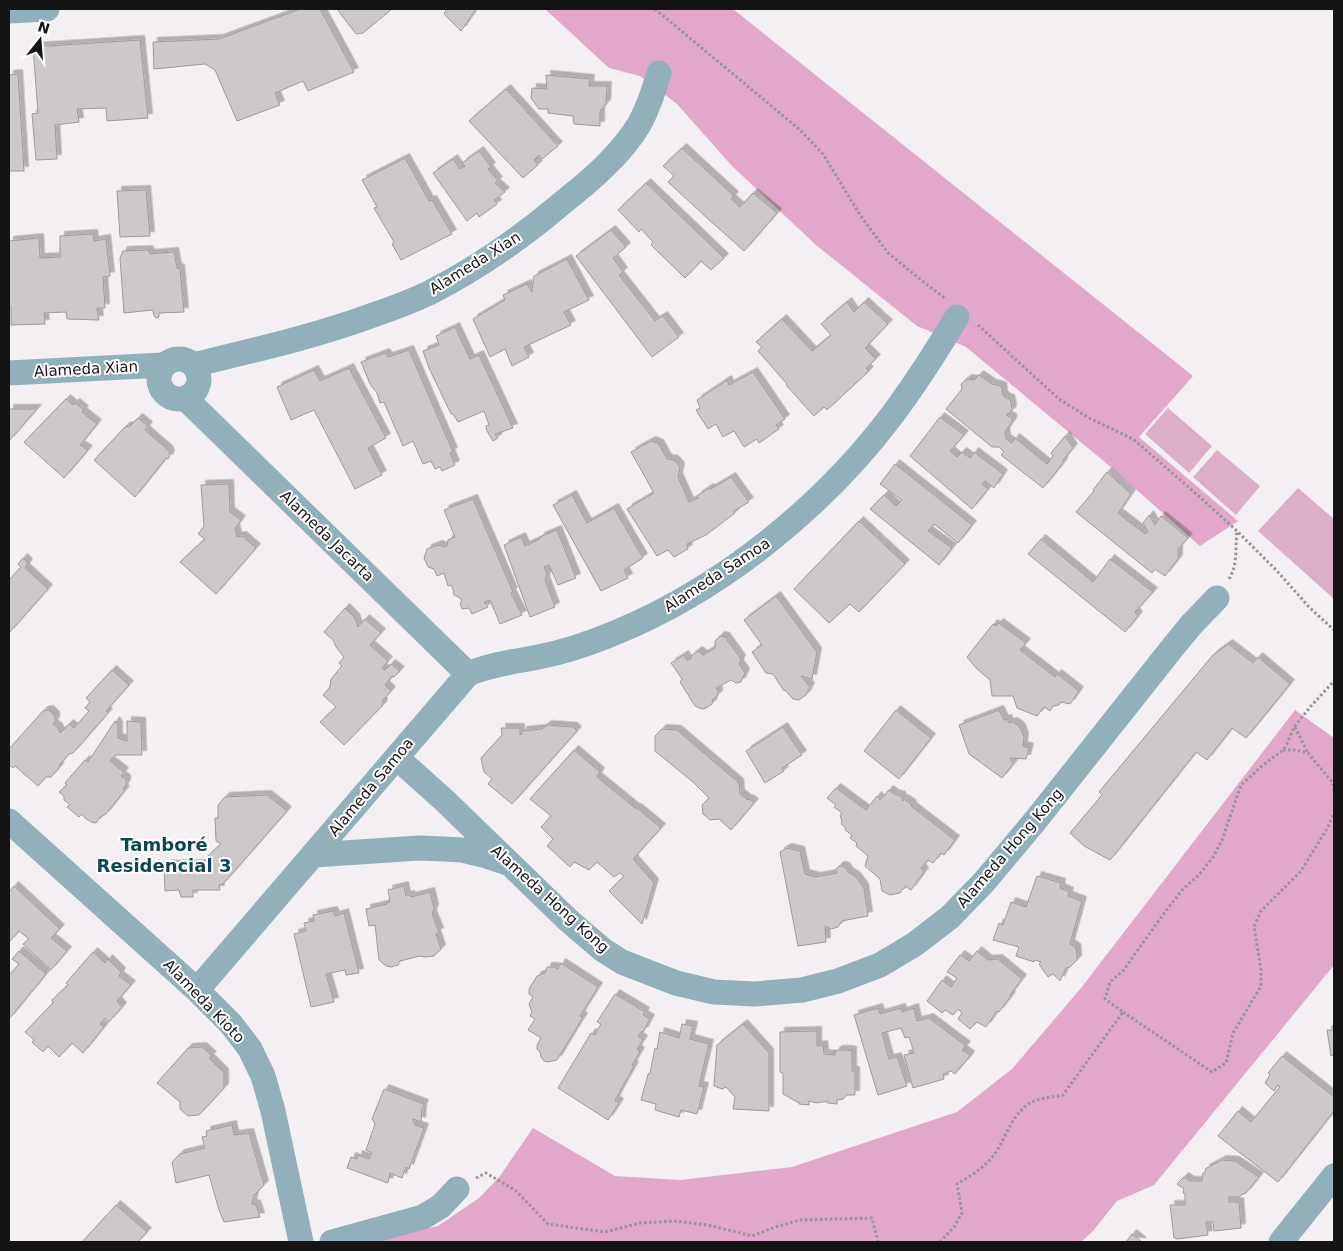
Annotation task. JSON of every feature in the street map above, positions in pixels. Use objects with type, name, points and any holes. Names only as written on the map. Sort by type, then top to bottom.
[{"type":"street","points":[[9,11],[47,9]]},
{"type":"street","name":"Alameda Xian","points":[[193,365],[340,328],[396,307],[464,274],[546,217],[580,189],[616,155],[640,122],[659,73]]},
{"type":"street","name":"Alameda Samoa","points":[[198,990],[468,674],[500,663],[538,657],[570,649],[617,632],[670,608],[722,575],[775,537],[810,506],[856,458],[892,416],[931,361],[960,313]]},
{"type":"street","points":[[182,359],[193,365],[199,377],[196,390],[185,398],[172,398],[166,395],[159,384],[158,378],[163,365],[168,361],[182,359]]},
{"type":"street","name":"Alameda Xian","points":[[9,373],[163,365]]},
{"type":"street","name":"Alameda Jacarta","points":[[185,398],[468,674]]},
{"type":"street","name":"Alameda Hong Kong","points":[[397,758],[444,800],[568,920],[603,950],[622,962],[676,983],[714,992],[755,994],[802,990],[838,981],[880,965],[916,944],[950,917],[997,867],[1173,647],[1217,598]]},
{"type":"street","points":[[444,800],[450,814],[451,833],[444,849]]},
{"type":"street","name":"Alameda Kioto","points":[[9,821],[198,990],[231,1024],[250,1049],[263,1076],[273,1111],[301,1242]]},
{"type":"street","points":[[314,855],[419,848],[444,849],[462,850],[512,865]]},
{"type":"street","points":[[1281,1242],[1334,1176]]},
{"type":"street","points":[[332,1242],[423,1217],[441,1206],[457,1189]]},
{"type":"path","points":[[655,9],[799,129],[823,154],[860,215],[888,253],[1059,399],[1089,418],[1133,439],[1237,531],[1277,571],[1309,608],[1334,630]]},
{"type":"path","points":[[1217,598],[1232,574],[1236,558],[1237,531]]},
{"type":"path","points":[[1334,681],[1294,727],[1287,744],[1282,750],[1241,785],[1222,840],[1213,857],[1199,875],[1183,889],[1123,971],[1110,982],[1106,999],[1212,1072],[1226,1063],[1233,1033],[1261,986],[1261,970],[1254,926],[1261,910],[1301,871],[1328,827],[1334,813]]},
{"type":"path","points":[[1294,727],[1308,753],[1333,784],[1334,794]]},
{"type":"path","points":[[1282,750],[1296,750],[1308,753]]},
{"type":"path","points":[[940,1242],[954,1227],[962,1213],[957,1184],[974,1174],[995,1153],[1018,1113],[1032,1101],[1063,1095],[1123,1012]]},
{"type":"path","points":[[457,1189],[486,1173],[515,1190],[548,1224],[569,1228],[605,1232],[640,1224],[674,1221],[708,1225],[752,1236],[800,1220],[872,1218],[878,1242]]},
{"type":"shaded area","points":[[545,9],[733,9],[1193,376],[1139,437],[1238,521],[1200,546],[1112,468],[966,347],[917,326],[816,245],[732,166],[677,104],[640,76],[609,68]]},
{"type":"shaded area","points":[[1168,408],[1212,446],[1189,473],[1145,434]]},
{"type":"shaded area","points":[[1217,450],[1260,486],[1236,515],[1193,477]]},
{"type":"shaded area","points":[[1298,488],[1334,519],[1334,599],[1258,531]]},
{"type":"shaded area","points":[[1295,710],[1334,738],[1334,965],[1154,1185],[1117,1201],[1093,1231],[1081,1242],[364,1242],[438,1226],[479,1198],[500,1176],[533,1128],[615,1176],[680,1180],[792,1167],[957,1112],[1012,1069],[1081,988]]},
{"type":"building","points":[[300,9],[320,9],[354,72],[308,91],[303,81],[275,93],[280,105],[237,121],[215,70],[205,64],[154,69],[153,42],[219,39]]},
{"type":"building","points":[[337,9],[392,9],[363,33],[356,34]]},
{"type":"building","points":[[445,9],[476,9],[461,31],[444,14]]},
{"type":"building","points":[[140,40],[148,118],[107,121],[106,108],[77,109],[79,122],[55,125],[57,159],[36,160],[32,114],[38,113],[33,47]]},
{"type":"building","points":[[18,74],[24,171],[9,171],[9,75]]},
{"type":"building","points":[[546,75],[590,79],[589,86],[607,86],[606,104],[600,111],[600,126],[574,124],[573,116],[548,113],[548,109],[539,109],[531,98],[532,88],[547,89]]},
{"type":"building","points":[[506,89],[558,146],[542,159],[539,155],[534,160],[538,165],[523,178],[469,121]]},
{"type":"building","points":[[682,148],[734,196],[731,199],[740,207],[753,193],[777,213],[744,251],[668,182],[674,176],[663,166]]},
{"type":"building","points":[[479,151],[491,167],[488,169],[498,181],[495,183],[505,192],[494,200],[497,204],[479,217],[477,213],[467,221],[433,173],[453,159],[460,169],[465,166],[462,163]]},
{"type":"building","points":[[405,158],[429,201],[432,200],[452,234],[401,260],[392,244],[394,242],[374,208],[377,207],[362,180]]},
{"type":"building","points":[[646,183],[724,258],[711,270],[701,261],[685,278],[651,245],[653,242],[641,229],[639,232],[618,210]]},
{"type":"building","points":[[146,190],[150,236],[120,237],[117,191]]},
{"type":"building","points":[[611,230],[626,247],[613,258],[623,272],[619,275],[655,321],[663,316],[679,337],[652,357],[576,256]]},
{"type":"building","points":[[93,234],[94,241],[106,239],[110,276],[103,277],[105,308],[97,308],[99,320],[67,319],[66,312],[44,313],[45,324],[11,325],[11,307],[9,306],[9,241],[39,238],[40,258],[60,257],[60,236]]},
{"type":"building","points":[[148,250],[150,254],[174,252],[177,268],[180,269],[184,312],[159,313],[159,317],[156,318],[153,310],[124,313],[120,258],[123,251]]},
{"type":"building","points":[[567,259],[589,300],[564,312],[571,325],[524,347],[529,357],[512,366],[505,349],[490,357],[473,319],[505,300],[503,295],[527,284],[532,292],[534,276]]},
{"type":"building","points":[[847,302],[854,312],[864,302],[888,324],[865,348],[876,359],[866,368],[869,371],[827,410],[824,407],[814,416],[758,351],[762,347],[756,342],[782,319],[812,351],[831,335],[821,324]]},
{"type":"building","points":[[455,327],[470,359],[479,355],[513,428],[495,434],[498,438],[493,441],[487,431],[486,426],[489,425],[484,411],[458,422],[453,414],[451,414],[423,351],[439,345],[436,336]]},
{"type":"building","points":[[409,350],[453,452],[450,453],[455,465],[442,471],[440,467],[435,469],[431,461],[423,464],[413,441],[403,446],[384,402],[380,403],[361,362],[385,353],[388,357]]},
{"type":"building","points":[[349,368],[386,438],[368,448],[382,475],[355,489],[314,410],[291,420],[277,387],[314,370],[320,381]]},
{"type":"building","points":[[753,372],[785,419],[776,425],[779,429],[759,443],[757,439],[744,447],[734,431],[723,437],[716,424],[708,429],[696,410],[700,408],[697,400],[727,380],[729,385]]},
{"type":"building","points":[[979,375],[992,384],[1002,387],[1003,395],[1010,399],[1011,412],[1006,415],[1012,418],[1012,422],[1005,432],[1006,439],[1012,443],[1015,438],[1047,464],[1053,456],[1051,453],[1065,436],[1073,448],[1043,488],[1001,455],[1004,452],[999,447],[992,447],[946,409],[962,389],[961,384],[967,379],[974,380]]},
{"type":"building","points":[[66,399],[84,410],[82,412],[97,424],[80,445],[88,450],[64,478],[24,442]]},
{"type":"building","points":[[9,409],[37,409],[9,441]]},
{"type":"building","points":[[940,417],[964,435],[950,451],[957,457],[962,452],[970,458],[974,452],[1003,474],[994,488],[985,481],[982,484],[988,489],[972,509],[910,456]]},
{"type":"building","points":[[138,418],[148,426],[145,430],[168,450],[170,455],[135,497],[94,460],[125,427],[130,426]]},
{"type":"building","points":[[651,441],[659,444],[667,459],[674,460],[680,467],[678,477],[689,502],[698,498],[697,496],[709,488],[711,489],[731,477],[749,502],[734,511],[735,513],[706,535],[687,544],[688,549],[674,557],[668,550],[657,556],[627,509],[654,493],[631,452]]},
{"type":"building","points":[[895,464],[972,525],[958,543],[934,524],[928,531],[952,548],[939,565],[870,509],[884,495],[896,506],[902,500],[880,484]]},
{"type":"building","points":[[1107,472],[1131,494],[1118,513],[1145,534],[1148,532],[1143,523],[1149,515],[1155,525],[1161,516],[1188,538],[1178,549],[1178,559],[1165,576],[1155,569],[1152,573],[1076,512]]},
{"type":"building","points":[[229,484],[230,512],[241,520],[235,528],[237,537],[242,536],[256,548],[216,594],[180,562],[205,539],[198,534],[204,526],[201,485]]},
{"type":"building","points":[[572,495],[587,523],[614,508],[643,558],[624,570],[628,578],[601,591],[553,505]]},
{"type":"building","points":[[473,499],[513,592],[511,593],[522,615],[500,624],[490,600],[484,602],[488,607],[472,614],[469,608],[462,609],[460,598],[454,595],[451,585],[448,586],[444,573],[437,576],[434,569],[428,567],[424,558],[427,549],[438,545],[447,546],[448,540],[455,537],[444,510]]},
{"type":"building","points":[[859,521],[905,564],[859,612],[850,604],[829,623],[794,589]]},
{"type":"building","points":[[557,530],[576,578],[558,585],[549,565],[544,567],[547,574],[545,580],[555,607],[530,617],[504,545],[521,537],[525,546]]},
{"type":"building","points":[[1041,539],[1093,582],[1110,559],[1153,592],[1135,612],[1138,616],[1125,632],[1028,554]]},
{"type":"building","points":[[23,558],[28,563],[25,568],[48,589],[9,633],[9,580],[21,567],[18,564]]},
{"type":"building","points":[[776,596],[817,652],[812,679],[801,676],[810,687],[806,695],[799,700],[793,699],[784,691],[773,674],[766,673],[752,652],[762,645],[744,620]]},
{"type":"building","points":[[345,608],[355,618],[358,627],[365,619],[381,633],[370,645],[388,661],[382,668],[385,670],[391,664],[400,671],[394,677],[392,676],[385,685],[391,691],[382,701],[382,706],[344,745],[320,722],[336,707],[323,695],[330,687],[331,679],[342,666],[339,663],[344,657],[333,640],[324,632]]},
{"type":"building","points":[[999,623],[1026,643],[1020,650],[1055,677],[1057,674],[1079,691],[1070,704],[1061,702],[1059,705],[1053,706],[1050,711],[1044,707],[1037,716],[1017,708],[1013,696],[992,696],[990,680],[967,657],[993,624],[996,626]]},
{"type":"building","points":[[720,636],[725,637],[741,659],[739,664],[745,673],[741,682],[736,683],[731,680],[716,688],[718,695],[713,699],[712,704],[702,709],[695,706],[680,682],[682,679],[671,663],[684,655],[687,660],[691,659],[691,656],[698,651],[703,655],[715,648],[715,641]]},
{"type":"building","points":[[1228,644],[1253,663],[1258,657],[1290,684],[1246,738],[1232,728],[1207,760],[1196,752],[1110,860],[1084,846],[1070,833],[1102,795],[1099,792],[1213,655]]},
{"type":"building","points":[[112,670],[129,685],[106,711],[108,713],[73,753],[69,754],[59,765],[59,768],[51,777],[46,777],[38,786],[15,766],[13,768],[9,765],[9,749],[43,711],[49,710],[55,716],[53,724],[60,733],[69,724],[74,728],[89,711],[85,708],[90,702],[86,698]]},
{"type":"building","points":[[896,710],[931,738],[899,779],[864,751]]},
{"type":"building","points":[[999,710],[1004,720],[1007,719],[1009,723],[1013,722],[1020,727],[1024,737],[1023,746],[1029,748],[1026,759],[1010,758],[1013,764],[1002,778],[969,754],[959,725]]},
{"type":"building","points":[[115,721],[118,726],[118,738],[127,741],[127,721],[141,722],[142,755],[115,755],[110,761],[124,772],[121,776],[126,779],[123,789],[125,790],[106,814],[100,817],[96,823],[91,822],[82,814],[79,817],[67,807],[70,805],[59,792],[67,785],[65,783],[85,760],[88,762]]},
{"type":"building","points":[[547,725],[573,727],[577,731],[512,804],[488,784],[492,779],[484,772],[481,758],[502,735],[501,728],[520,728],[520,735],[522,731],[542,729]]},
{"type":"building","points":[[783,727],[802,755],[782,768],[784,771],[765,783],[746,751]]},
{"type":"building","points":[[662,729],[677,730],[739,783],[740,794],[754,803],[731,830],[719,819],[710,820],[703,814],[702,805],[709,798],[655,751],[655,736]]},
{"type":"building","points":[[574,750],[600,772],[597,777],[661,828],[633,859],[654,883],[642,924],[609,891],[624,876],[620,873],[614,877],[597,862],[589,870],[574,862],[570,867],[547,846],[553,839],[541,827],[551,816],[530,799]]},
{"type":"building","points":[[836,788],[866,810],[877,796],[880,800],[889,790],[901,796],[903,801],[904,799],[955,840],[944,855],[941,853],[933,863],[928,860],[921,868],[924,872],[911,890],[905,886],[900,893],[890,895],[882,891],[880,879],[865,866],[868,856],[850,838],[852,835],[841,824],[840,815],[842,813],[827,798]]},
{"type":"building","points":[[267,795],[287,811],[223,884],[219,885],[220,890],[193,890],[193,897],[181,897],[179,890],[165,891],[165,865],[206,864],[207,857],[221,844],[216,841],[215,818],[218,818],[218,805],[225,797]]},
{"type":"building","points":[[787,848],[800,851],[805,874],[816,877],[837,873],[836,869],[839,866],[846,868],[864,888],[868,916],[842,921],[838,927],[831,929],[825,926],[826,942],[798,946],[780,852]]},
{"type":"building","points":[[1037,876],[1061,883],[1060,888],[1069,892],[1068,896],[1082,901],[1070,944],[1076,948],[1077,960],[1070,967],[1066,968],[1060,981],[1053,974],[1048,977],[1039,964],[1041,962],[1034,960],[1034,962],[1016,956],[1019,947],[993,940],[999,923],[1003,925],[1011,902],[1026,907]]},
{"type":"building","points":[[14,886],[60,929],[51,938],[67,951],[51,970],[23,944],[29,939],[19,931],[9,942],[9,892]]},
{"type":"building","points":[[404,886],[406,896],[410,895],[411,897],[430,892],[434,908],[432,914],[439,932],[436,934],[441,949],[434,956],[420,956],[400,961],[398,965],[391,967],[386,966],[379,960],[375,925],[369,926],[366,909],[387,904],[390,902],[388,890]]},
{"type":"building","points":[[333,911],[335,916],[344,913],[359,973],[346,975],[345,970],[326,974],[334,1002],[311,1007],[294,934],[306,931],[304,923],[314,921],[313,915]]},
{"type":"building","points":[[19,951],[46,974],[9,1019],[9,975],[19,964],[12,959]]},
{"type":"building","points":[[977,951],[988,960],[998,959],[1022,979],[986,1027],[977,1022],[970,1029],[958,1019],[962,1013],[958,1009],[953,1015],[945,1010],[942,1013],[927,1001],[942,980],[951,987],[957,978],[947,972],[960,955],[969,961]]},
{"type":"building","points":[[93,952],[105,963],[108,959],[121,972],[119,976],[131,985],[117,1001],[122,1007],[109,1022],[105,1018],[100,1024],[104,1027],[83,1053],[72,1043],[59,1057],[48,1046],[43,1052],[25,1032],[53,1003],[52,1000],[68,985],[66,983]]},
{"type":"building","points":[[561,963],[598,987],[580,1016],[583,1017],[557,1060],[548,1062],[544,1061],[537,1049],[541,1038],[528,1030],[535,1019],[530,1016],[532,1012],[529,1004],[533,997],[529,994],[529,989],[537,976],[545,973],[547,967],[558,969]]},
{"type":"building","points":[[615,994],[645,1012],[643,1015],[650,1019],[643,1032],[638,1036],[643,1040],[637,1049],[640,1052],[615,1100],[619,1103],[608,1120],[558,1088],[591,1033],[595,1035],[601,1024],[597,1022]]},
{"type":"building","points":[[878,1008],[880,1014],[901,1008],[902,1012],[914,1008],[917,1021],[929,1018],[966,1046],[962,1050],[970,1055],[968,1059],[955,1074],[951,1071],[943,1074],[944,1079],[913,1088],[904,1055],[914,1053],[909,1037],[905,1038],[901,1028],[882,1033],[889,1059],[897,1057],[907,1086],[878,1095],[854,1015]]},
{"type":"building","points":[[682,1024],[693,1026],[690,1039],[709,1044],[699,1086],[704,1087],[697,1114],[681,1110],[679,1117],[655,1110],[656,1104],[641,1100],[648,1074],[650,1073],[655,1048],[657,1049],[660,1032],[679,1038]]},
{"type":"building","points":[[743,1024],[769,1053],[769,1111],[733,1109],[735,1097],[726,1087],[722,1089],[714,1086],[717,1045]]},
{"type":"building","points":[[1327,1030],[1334,1030],[1334,1055],[1331,1056]]},
{"type":"building","points":[[817,1031],[817,1046],[823,1045],[824,1054],[835,1055],[835,1052],[838,1050],[852,1051],[852,1071],[855,1071],[855,1095],[847,1095],[843,1099],[837,1100],[837,1104],[827,1103],[827,1101],[817,1103],[809,1101],[809,1105],[799,1104],[799,1102],[783,1094],[783,1073],[780,1072],[780,1032]]},
{"type":"building","points":[[202,1047],[212,1056],[209,1058],[224,1073],[224,1088],[199,1115],[188,1116],[180,1109],[180,1102],[157,1083],[188,1048]]},
{"type":"building","points":[[1282,1056],[1334,1097],[1334,1111],[1278,1182],[1218,1136],[1238,1111],[1251,1122],[1280,1087],[1278,1085],[1274,1091],[1265,1083],[1270,1075],[1268,1073]]},
{"type":"building","points":[[384,1089],[424,1104],[421,1122],[413,1119],[415,1125],[424,1128],[409,1169],[406,1167],[402,1178],[390,1173],[388,1183],[347,1168],[351,1157],[357,1159],[358,1155],[369,1159],[372,1153],[366,1150],[375,1124],[372,1119]]},
{"type":"building","points":[[232,1125],[234,1135],[249,1133],[264,1185],[254,1195],[252,1204],[256,1205],[260,1217],[224,1222],[209,1175],[176,1183],[172,1162],[180,1154],[205,1148],[202,1137],[207,1136],[206,1131]]},
{"type":"building","points":[[1222,1160],[1235,1161],[1259,1177],[1246,1193],[1239,1197],[1229,1197],[1229,1202],[1239,1202],[1241,1228],[1214,1231],[1213,1222],[1206,1222],[1208,1235],[1174,1238],[1170,1205],[1185,1205],[1184,1189],[1177,1184],[1184,1177],[1190,1181],[1202,1181],[1205,1169]]},
{"type":"building","points":[[116,1205],[147,1232],[138,1242],[82,1242]]},
{"type":"building","points":[[1132,1234],[1142,1242],[1126,1242]]},
{"type":"district","name":"Tamboré Residencial 3","points":[[164,854]]}]
